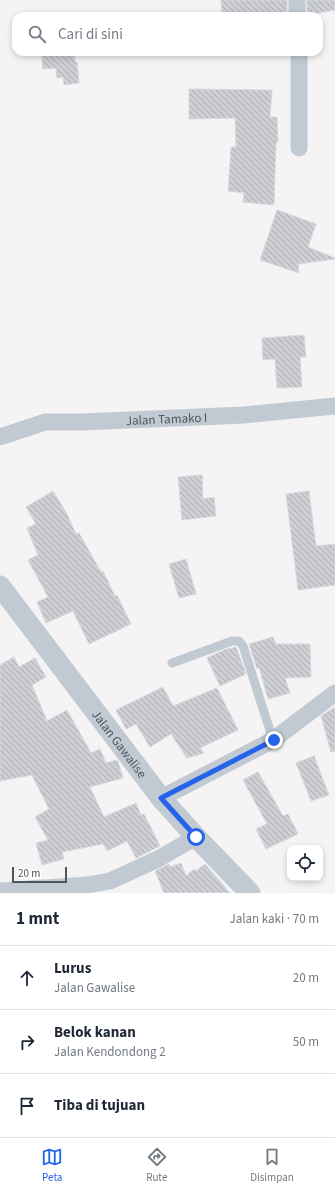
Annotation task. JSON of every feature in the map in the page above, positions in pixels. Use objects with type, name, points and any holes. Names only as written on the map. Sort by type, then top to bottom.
[{"type":"street","points":[[297,0],[297,12]]},
{"type":"street","points":[[299,56],[299,148]]},
{"type":"street","name":"Jalan Tamako I","points":[[0,437],[45,422],[83,422],[244,415],[335,406]]},
{"type":"street","name":"Jalan Gawalise","points":[[0,586],[161,798],[250,893]]},
{"type":"street","points":[[161,798],[274,740],[335,693]]},
{"type":"street","points":[[0,891],[87,885],[111,887],[196,837]]},
{"type":"lane","points":[[172,663],[232,641],[239,641],[243,646],[274,740]]},
{"type":"building","points":[[221,0],[287,0],[287,12],[222,12]]},
{"type":"building","points":[[307,0],[335,0],[335,10],[323,12],[307,12]]},
{"type":"building","points":[[41,56],[74,56],[75,62],[77,62],[79,83],[64,85],[63,77],[57,78],[56,68],[43,69]]},
{"type":"building","points":[[189,89],[272,90],[270,117],[277,117],[278,142],[276,142],[274,205],[243,202],[244,193],[228,191],[231,147],[236,147],[235,118],[189,119]]},
{"type":"building","points":[[277,210],[316,224],[308,247],[335,259],[298,264],[299,273],[260,260]]},
{"type":"building","points":[[304,335],[306,357],[300,357],[302,387],[277,388],[275,359],[263,360],[262,338]]},
{"type":"building","points":[[202,475],[203,499],[214,497],[216,516],[182,520],[178,477]]},
{"type":"building","points":[[53,491],[67,514],[76,534],[79,533],[101,572],[103,571],[131,624],[89,644],[73,611],[46,623],[37,602],[48,597],[28,560],[38,555],[27,528],[36,524],[26,507]]},
{"type":"building","points":[[309,491],[316,546],[335,544],[335,585],[298,590],[286,494]]},
{"type":"building","points":[[186,559],[196,594],[179,598],[169,564]]},
{"type":"building","points":[[273,637],[276,644],[310,644],[311,677],[285,678],[290,693],[268,699],[259,667],[257,669],[249,644]]},
{"type":"building","points":[[236,647],[246,674],[220,686],[207,658],[224,650]]},
{"type":"building","points":[[14,657],[19,667],[35,658],[46,677],[32,685],[47,721],[67,710],[91,753],[100,749],[106,763],[118,761],[123,778],[90,787],[104,817],[136,803],[141,815],[144,814],[160,846],[136,858],[127,841],[107,851],[103,844],[62,852],[64,859],[42,865],[36,843],[48,840],[35,817],[49,809],[32,775],[0,781],[0,665]]},
{"type":"building","points":[[163,687],[173,706],[217,688],[238,730],[200,748],[204,753],[187,758],[171,734],[150,747],[136,724],[126,729],[116,710]]},
{"type":"building","points":[[335,707],[335,751],[331,752],[321,716]]},
{"type":"building","points":[[314,756],[329,795],[311,801],[296,763]]},
{"type":"building","points":[[258,772],[283,816],[288,814],[298,834],[266,849],[256,829],[267,824],[243,780]]},
{"type":"building","points":[[181,863],[186,876],[194,869],[196,871],[205,864],[230,893],[164,893],[155,871],[169,864],[170,867]]},
{"type":"route","points":[[196,837],[161,798],[274,740]]}]
